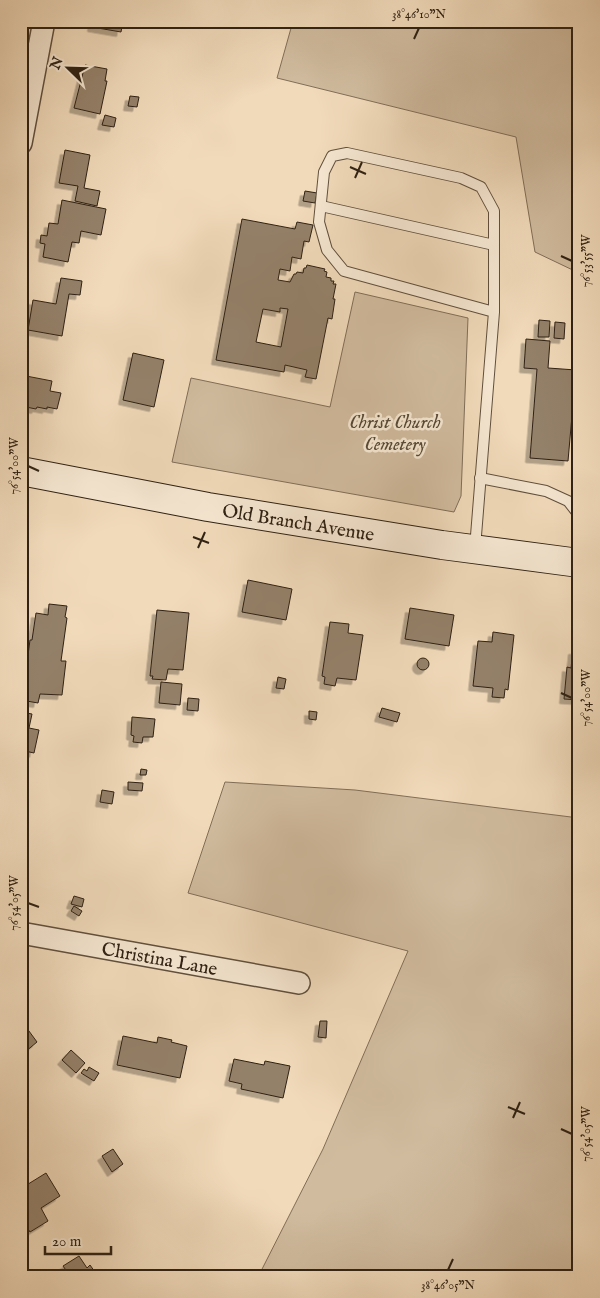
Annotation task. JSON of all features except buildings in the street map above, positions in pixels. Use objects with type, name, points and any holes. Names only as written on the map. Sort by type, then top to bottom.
[{"type":"main road","name":"Old Branch Avenue","points":[[21,472],[208,507],[475,549],[579,563]]},
{"type":"street","points":[[21,143],[44,21]]},
{"type":"street","name":"Christina Lane","points":[[21,933],[299,983]]},
{"type":"lane","points":[[475,549],[494,312],[494,211],[481,187],[461,178],[347,154],[332,156],[324,172],[319,222],[327,250],[344,271],[494,312]]},
{"type":"lane","points":[[321,206],[494,245]]},
{"type":"lane","points":[[480,478],[546,491],[568,501],[579,515]]},
{"type":"green space","points":[[293,21],[579,21],[579,273],[535,252],[516,137],[277,78]]},
{"type":"green space","name":"Christ Church Cemetery","points":[[355,292],[468,318],[461,496],[454,512],[172,462],[191,378],[330,407]]},
{"type":"green space","points":[[225,782],[355,790],[579,818],[579,1277],[258,1277],[323,1149],[408,951],[188,893]]}]
